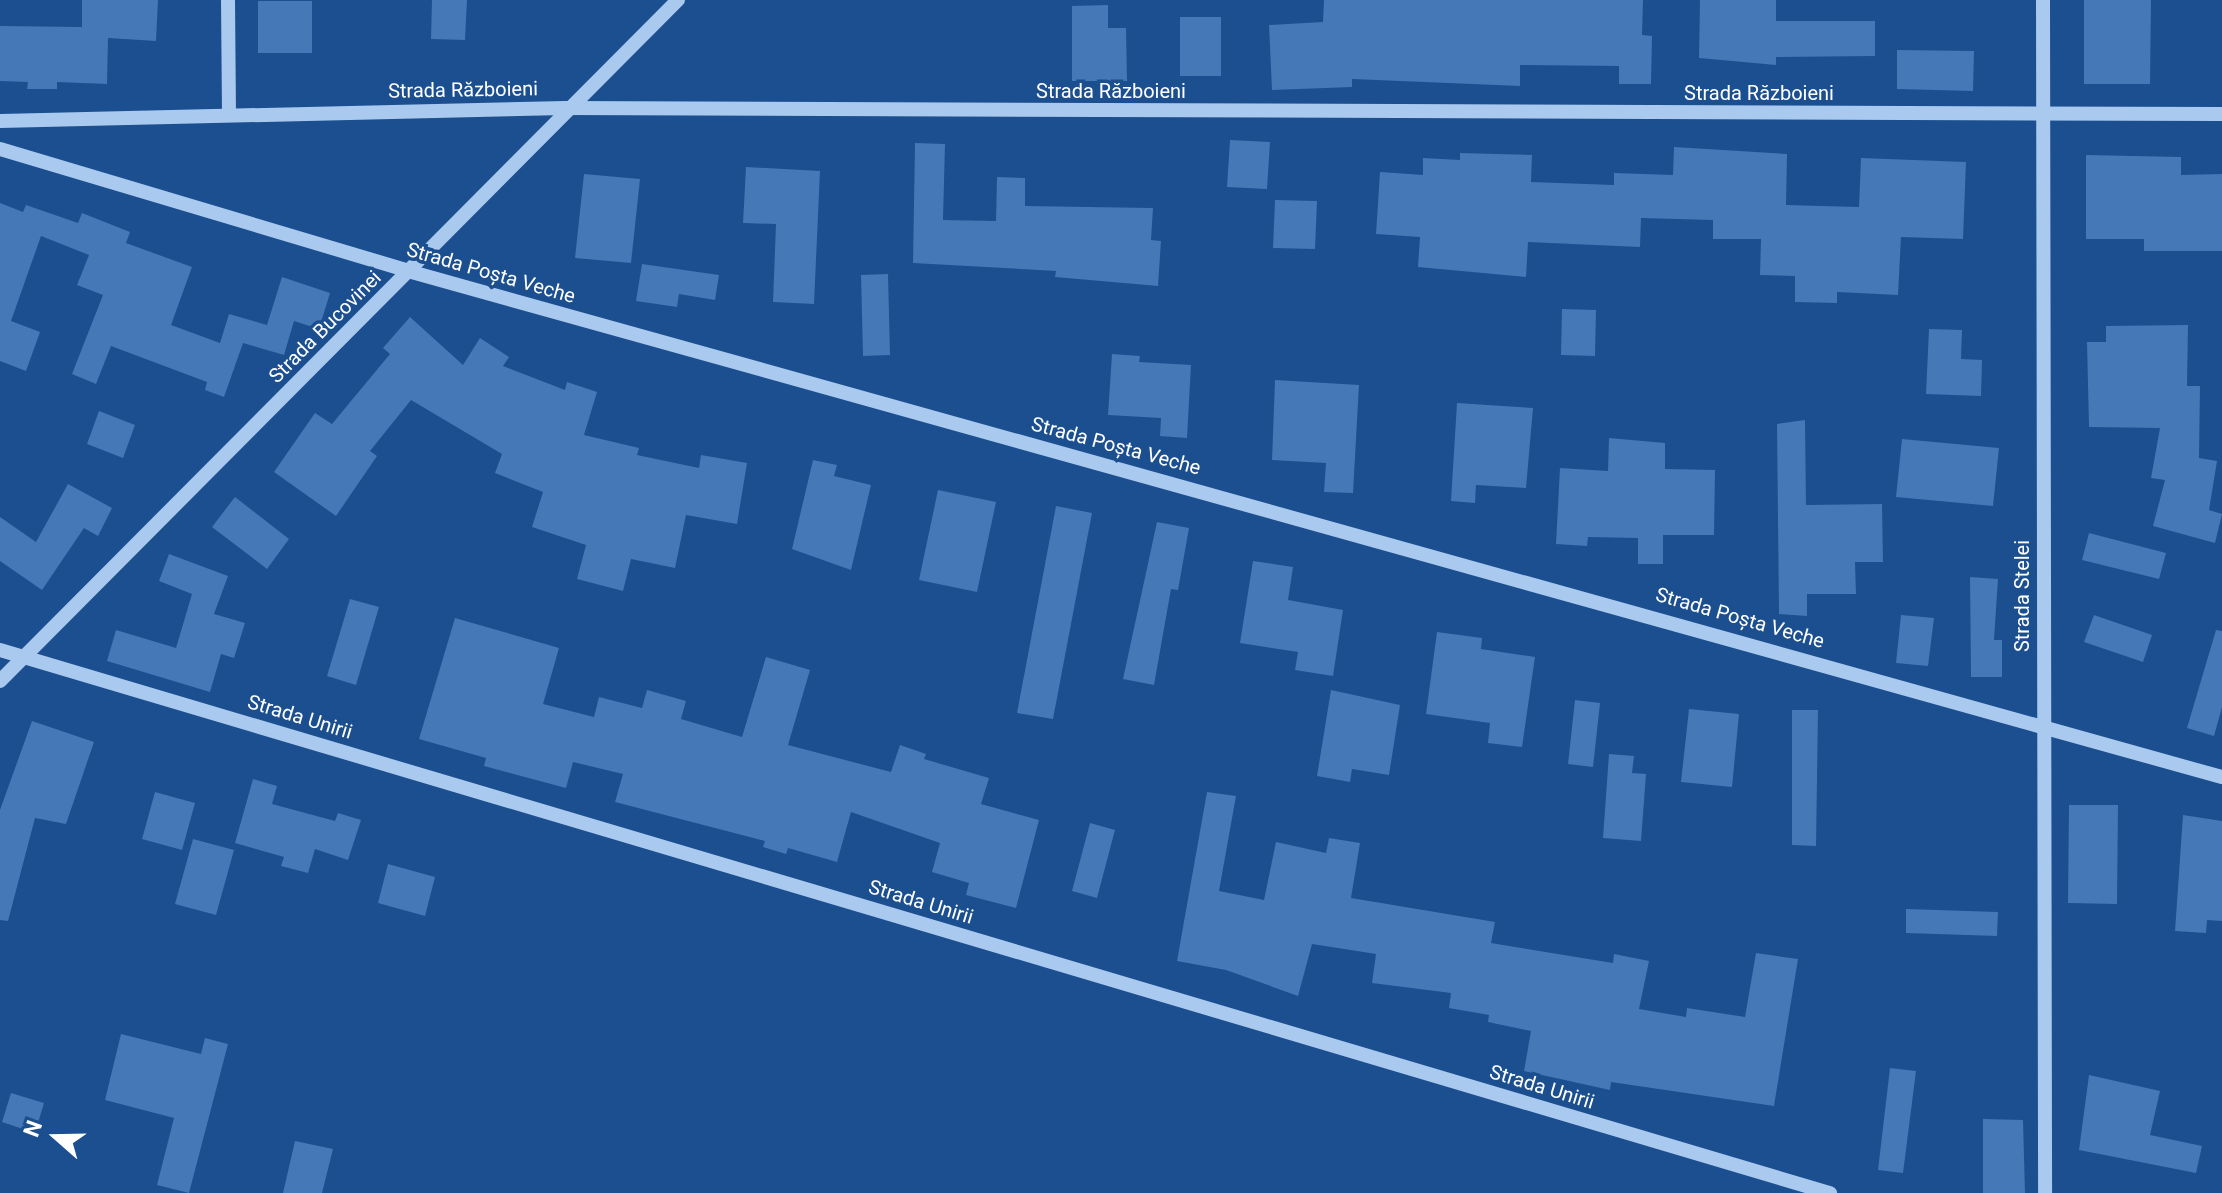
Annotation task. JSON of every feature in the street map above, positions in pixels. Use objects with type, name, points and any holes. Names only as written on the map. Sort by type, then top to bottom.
[{"type":"street","points":[[228,0],[229,113]]},
{"type":"street","name":"Strada Bucovinei","points":[[0,681],[408,271],[565,108],[678,0]]},
{"type":"street","name":"Strada Stelei","points":[[2043,0],[2041,723],[2045,1193]]},
{"type":"street","name":"Strada Războieni","points":[[0,121],[229,113],[565,108],[2222,114]]},
{"type":"street","name":"Strada Poșta Veche","points":[[0,149],[408,271],[2041,723],[2222,777]]},
{"type":"street","name":"Strada Unirii","points":[[0,650],[1830,1193]]},
{"type":"building","points":[[82,0],[158,0],[156,41],[108,38],[107,84],[57,82],[57,89],[27,89],[28,82],[0,81],[0,26],[82,27]]},
{"type":"building","points":[[432,0],[467,0],[465,40],[431,39]]},
{"type":"building","points":[[1324,0],[1643,0],[1642,35],[1652,36],[1651,84],[1619,84],[1619,66],[1520,65],[1520,86],[1352,79],[1352,87],[1272,90],[1269,25],[1323,22]]},
{"type":"building","points":[[1700,0],[1776,0],[1776,21],[1875,21],[1875,56],[1776,57],[1776,65],[1699,58]]},
{"type":"building","points":[[2084,0],[2151,0],[2150,84],[2084,84]]},
{"type":"building","points":[[258,1],[312,1],[312,53],[258,53]]},
{"type":"building","points":[[1108,5],[1108,28],[1126,28],[1127,81],[1072,81],[1072,6]]},
{"type":"building","points":[[1180,17],[1221,17],[1221,76],[1180,76]]},
{"type":"building","points":[[1897,50],[1974,51],[1973,91],[1897,89]]},
{"type":"building","points":[[1230,140],[1270,142],[1267,189],[1227,187]]},
{"type":"building","points":[[915,143],[945,144],[943,220],[996,221],[997,177],[1025,178],[1025,206],[1153,208],[1151,240],[1161,241],[1158,286],[1055,277],[1056,271],[913,263]]},
{"type":"building","points":[[1674,147],[1787,154],[1786,205],[1859,207],[1861,158],[1966,162],[1963,239],[1901,237],[1898,295],[1837,292],[1837,303],[1795,302],[1795,276],[1760,275],[1761,239],[1713,239],[1713,220],[1641,218],[1640,247],[1528,242],[1526,277],[1418,267],[1420,237],[1376,234],[1380,172],[1423,175],[1423,158],[1460,160],[1460,153],[1532,155],[1531,182],[1614,185],[1614,173],[1673,175]]},
{"type":"building","points":[[2086,155],[2181,157],[2181,175],[2222,174],[2222,251],[2144,251],[2144,239],[2086,239]]},
{"type":"building","points":[[746,167],[820,171],[814,304],[773,302],[776,224],[743,223]]},
{"type":"building","points":[[584,174],[640,179],[631,263],[575,258]]},
{"type":"building","points":[[1275,200],[1317,201],[1315,249],[1273,248]]},
{"type":"building","points":[[0,203],[23,212],[26,205],[78,223],[82,213],[130,232],[126,243],[192,267],[171,325],[220,343],[229,314],[267,325],[282,277],[330,293],[319,329],[294,321],[284,355],[243,343],[224,397],[205,390],[207,382],[111,346],[96,384],[72,374],[103,295],[77,285],[89,255],[41,236],[11,321],[40,332],[26,371],[0,361]]},
{"type":"building","points":[[642,264],[719,275],[715,300],[679,294],[677,307],[636,301]]},
{"type":"building","points":[[888,274],[890,355],[863,356],[861,275]]},
{"type":"building","points":[[1562,309],[1596,310],[1595,356],[1561,355]]},
{"type":"building","points":[[410,317],[463,365],[480,338],[509,357],[503,366],[565,390],[567,382],[597,392],[584,435],[639,448],[637,455],[699,468],[701,455],[747,463],[737,524],[686,515],[675,568],[631,559],[623,591],[577,579],[586,545],[532,527],[543,492],[495,473],[502,454],[411,400],[370,451],[377,456],[336,516],[274,472],[315,413],[332,424],[390,354],[383,348]]},
{"type":"building","points":[[2188,325],[2187,386],[2200,386],[2199,458],[2217,461],[2209,510],[2222,514],[2215,543],[2153,526],[2165,480],[2151,478],[2160,428],[2089,427],[2087,342],[2106,342],[2106,326]]},
{"type":"building","points":[[1929,329],[1962,330],[1961,359],[1982,360],[1981,396],[1926,394]]},
{"type":"building","points":[[1112,354],[1140,356],[1139,362],[1191,365],[1187,438],[1160,436],[1161,418],[1108,415]]},
{"type":"building","points":[[1275,380],[1359,385],[1353,493],[1324,492],[1326,463],[1272,460]]},
{"type":"building","points":[[1457,403],[1533,408],[1526,488],[1476,485],[1475,503],[1451,501]]},
{"type":"building","points":[[99,411],[135,425],[123,458],[87,444]]},
{"type":"building","points":[[1805,420],[1806,505],[1882,504],[1883,562],[1855,562],[1856,594],[1807,594],[1807,616],[1779,614],[1777,424]]},
{"type":"building","points":[[1609,438],[1665,443],[1665,469],[1715,470],[1714,535],[1663,535],[1663,564],[1638,564],[1638,538],[1588,537],[1587,546],[1556,544],[1560,468],[1608,471]]},
{"type":"building","points":[[1902,439],[1999,448],[1993,506],[1896,497]]},
{"type":"building","points":[[813,460],[837,465],[834,476],[871,485],[851,570],[792,549]]},
{"type":"building","points":[[68,484],[112,508],[98,536],[84,528],[42,590],[0,561],[0,517],[36,542]]},
{"type":"building","points":[[938,490],[996,502],[977,592],[919,580]]},
{"type":"building","points":[[235,497],[289,539],[267,569],[212,527]]},
{"type":"building","points":[[1056,506],[1092,513],[1053,719],[1017,713]]},
{"type":"building","points":[[1157,522],[1189,528],[1178,590],[1171,589],[1154,685],[1123,679]]},
{"type":"building","points":[[2089,533],[2166,553],[2159,579],[2082,560]]},
{"type":"building","points":[[169,554],[228,576],[214,614],[245,623],[234,658],[221,654],[210,692],[107,661],[116,630],[176,648],[192,594],[159,581]]},
{"type":"building","points":[[1253,561],[1293,567],[1288,600],[1343,610],[1333,676],[1295,670],[1298,652],[1240,643]]},
{"type":"building","points":[[1970,577],[1998,579],[1994,640],[2002,640],[2002,677],[1971,677]]},
{"type":"building","points":[[350,599],[379,607],[356,685],[327,676]]},
{"type":"building","points":[[1901,615],[1934,618],[1928,666],[1896,663]]},
{"type":"building","points":[[2094,615],[2152,635],[2143,662],[2084,642]]},
{"type":"building","points":[[455,618],[559,648],[543,704],[594,717],[599,697],[642,708],[647,690],[686,701],[681,719],[742,737],[766,657],[810,670],[788,745],[891,772],[900,745],[926,754],[924,759],[989,778],[981,804],[1039,820],[1016,908],[966,895],[969,883],[932,872],[940,843],[851,812],[837,862],[788,848],[786,854],[763,847],[765,841],[615,802],[623,774],[573,762],[566,788],[484,766],[486,758],[419,739]]},
{"type":"building","points":[[2216,630],[2222,631],[2222,707],[2214,736],[2187,728]]},
{"type":"building","points":[[1437,632],[1482,638],[1481,649],[1535,657],[1522,747],[1488,743],[1490,723],[1426,714]]},
{"type":"building","points":[[1331,690],[1400,705],[1389,775],[1352,769],[1350,782],[1317,776]]},
{"type":"building","points":[[1575,700],[1600,703],[1593,767],[1568,764]]},
{"type":"building","points":[[1689,709],[1739,714],[1732,787],[1681,782]]},
{"type":"building","points":[[1792,710],[1818,710],[1816,846],[1792,845]]},
{"type":"building","points":[[32,721],[94,742],[66,824],[35,818],[8,921],[0,920],[0,810]]},
{"type":"building","points":[[1609,754],[1634,756],[1632,773],[1646,774],[1641,841],[1603,838]]},
{"type":"building","points":[[253,779],[277,786],[272,804],[335,821],[338,813],[361,820],[348,860],[315,849],[308,873],[281,866],[284,857],[235,843]]},
{"type":"building","points":[[155,792],[195,803],[182,850],[142,839]]},
{"type":"building","points":[[1207,792],[1236,796],[1219,891],[1264,900],[1276,842],[1326,853],[1329,838],[1360,843],[1351,898],[1495,922],[1491,943],[1613,963],[1614,954],[1649,961],[1639,1009],[1686,1017],[1687,1008],[1745,1017],[1756,953],[1798,959],[1774,1106],[1611,1082],[1610,1090],[1524,1071],[1531,1031],[1488,1022],[1489,1015],[1449,1008],[1451,993],[1372,983],[1376,954],[1312,944],[1298,996],[1226,970],[1177,961]]},
{"type":"building","points":[[2069,805],[2118,805],[2117,904],[2068,903]]},
{"type":"building","points":[[2183,815],[2222,821],[2222,921],[2207,920],[2206,933],[2175,931]]},
{"type":"building","points":[[1090,823],[1115,830],[1097,898],[1072,891]]},
{"type":"building","points":[[193,839],[234,850],[216,915],[175,904]]},
{"type":"building","points":[[388,864],[435,877],[425,916],[378,903]]},
{"type":"building","points":[[1906,909],[1998,912],[1997,936],[1906,933]]},
{"type":"building","points":[[121,1034],[201,1054],[205,1038],[228,1044],[189,1193],[157,1185],[174,1118],[105,1100]]},
{"type":"building","points":[[1890,1068],[1916,1071],[1903,1173],[1878,1170]]},
{"type":"building","points":[[2089,1075],[2160,1091],[2150,1135],[2202,1146],[2196,1173],[2079,1150]]},
{"type":"building","points":[[11,1093],[44,1103],[35,1133],[2,1122]]},
{"type":"building","points":[[1983,1119],[2023,1120],[2025,1193],[1983,1193]]},
{"type":"building","points":[[295,1141],[333,1149],[322,1193],[283,1193]]}]
